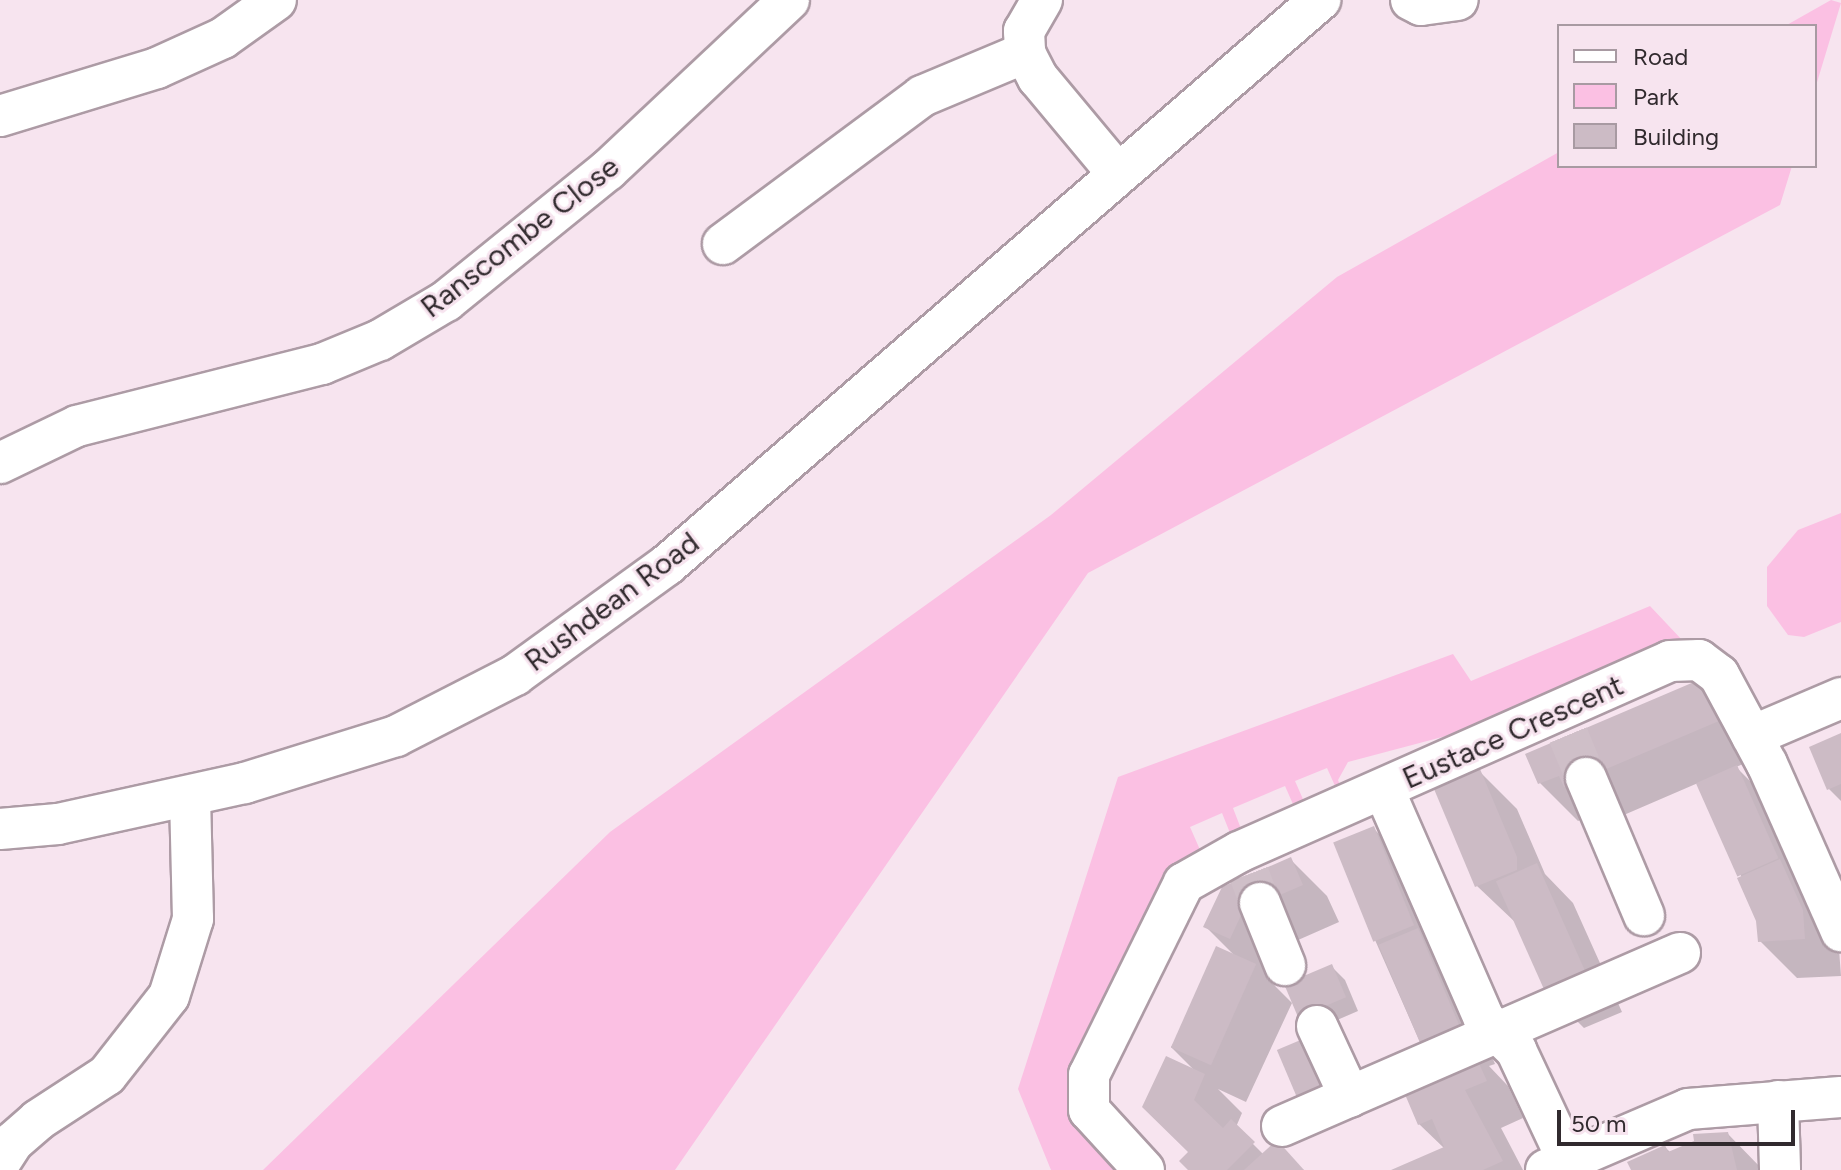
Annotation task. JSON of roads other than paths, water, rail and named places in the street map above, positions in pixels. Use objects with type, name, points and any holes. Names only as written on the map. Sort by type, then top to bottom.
[{"type":"street","points":[[0,116],[157,68],[223,38],[276,0]]},
{"type":"street","points":[[1042,0],[1024,31],[1025,53],[1038,78],[1118,174]]},
{"type":"street","name":"Rushdean Road","points":[[0,829],[58,824],[190,796],[396,736],[515,675],[667,565],[1320,0]]},
{"type":"street","points":[[1411,0],[1421,5],[1458,0]]},
{"type":"street","name":"Ranscombe Close","points":[[0,463],[77,426],[322,364],[393,332],[446,301],[608,170],[772,6]]},
{"type":"street","points":[[723,244],[922,96],[1025,53]]},
{"type":"street","name":"Eustace Crescent","points":[[1557,1165],[1518,1053],[1484,1019],[1384,790],[1563,723],[1670,661],[1693,659],[1719,675],[1752,736],[1841,931]]},
{"type":"street","points":[[1752,736],[1841,698]]},
{"type":"street","points":[[1586,778],[1644,915]]},
{"type":"street","points":[[1144,1170],[1089,1110],[1089,1075],[1184,883],[1249,876],[1384,790]]},
{"type":"street","points":[[0,1162],[13,1142],[38,1120],[107,1075],[169,996],[193,919],[190,796]]},
{"type":"street","points":[[1249,876],[1285,965]]},
{"type":"street","points":[[1282,1126],[1680,953]]},
{"type":"street","points":[[1317,1026],[1350,1097]]},
{"type":"street","points":[[1557,1165],[1688,1109],[1841,1097]]},
{"type":"street","points":[[1778,1101],[1780,1170]]},
{"type":"tunnel","points":[[1568,735],[1586,778]]},
{"type":"tunnel","points":[[1249,874],[1260,903]]}]
